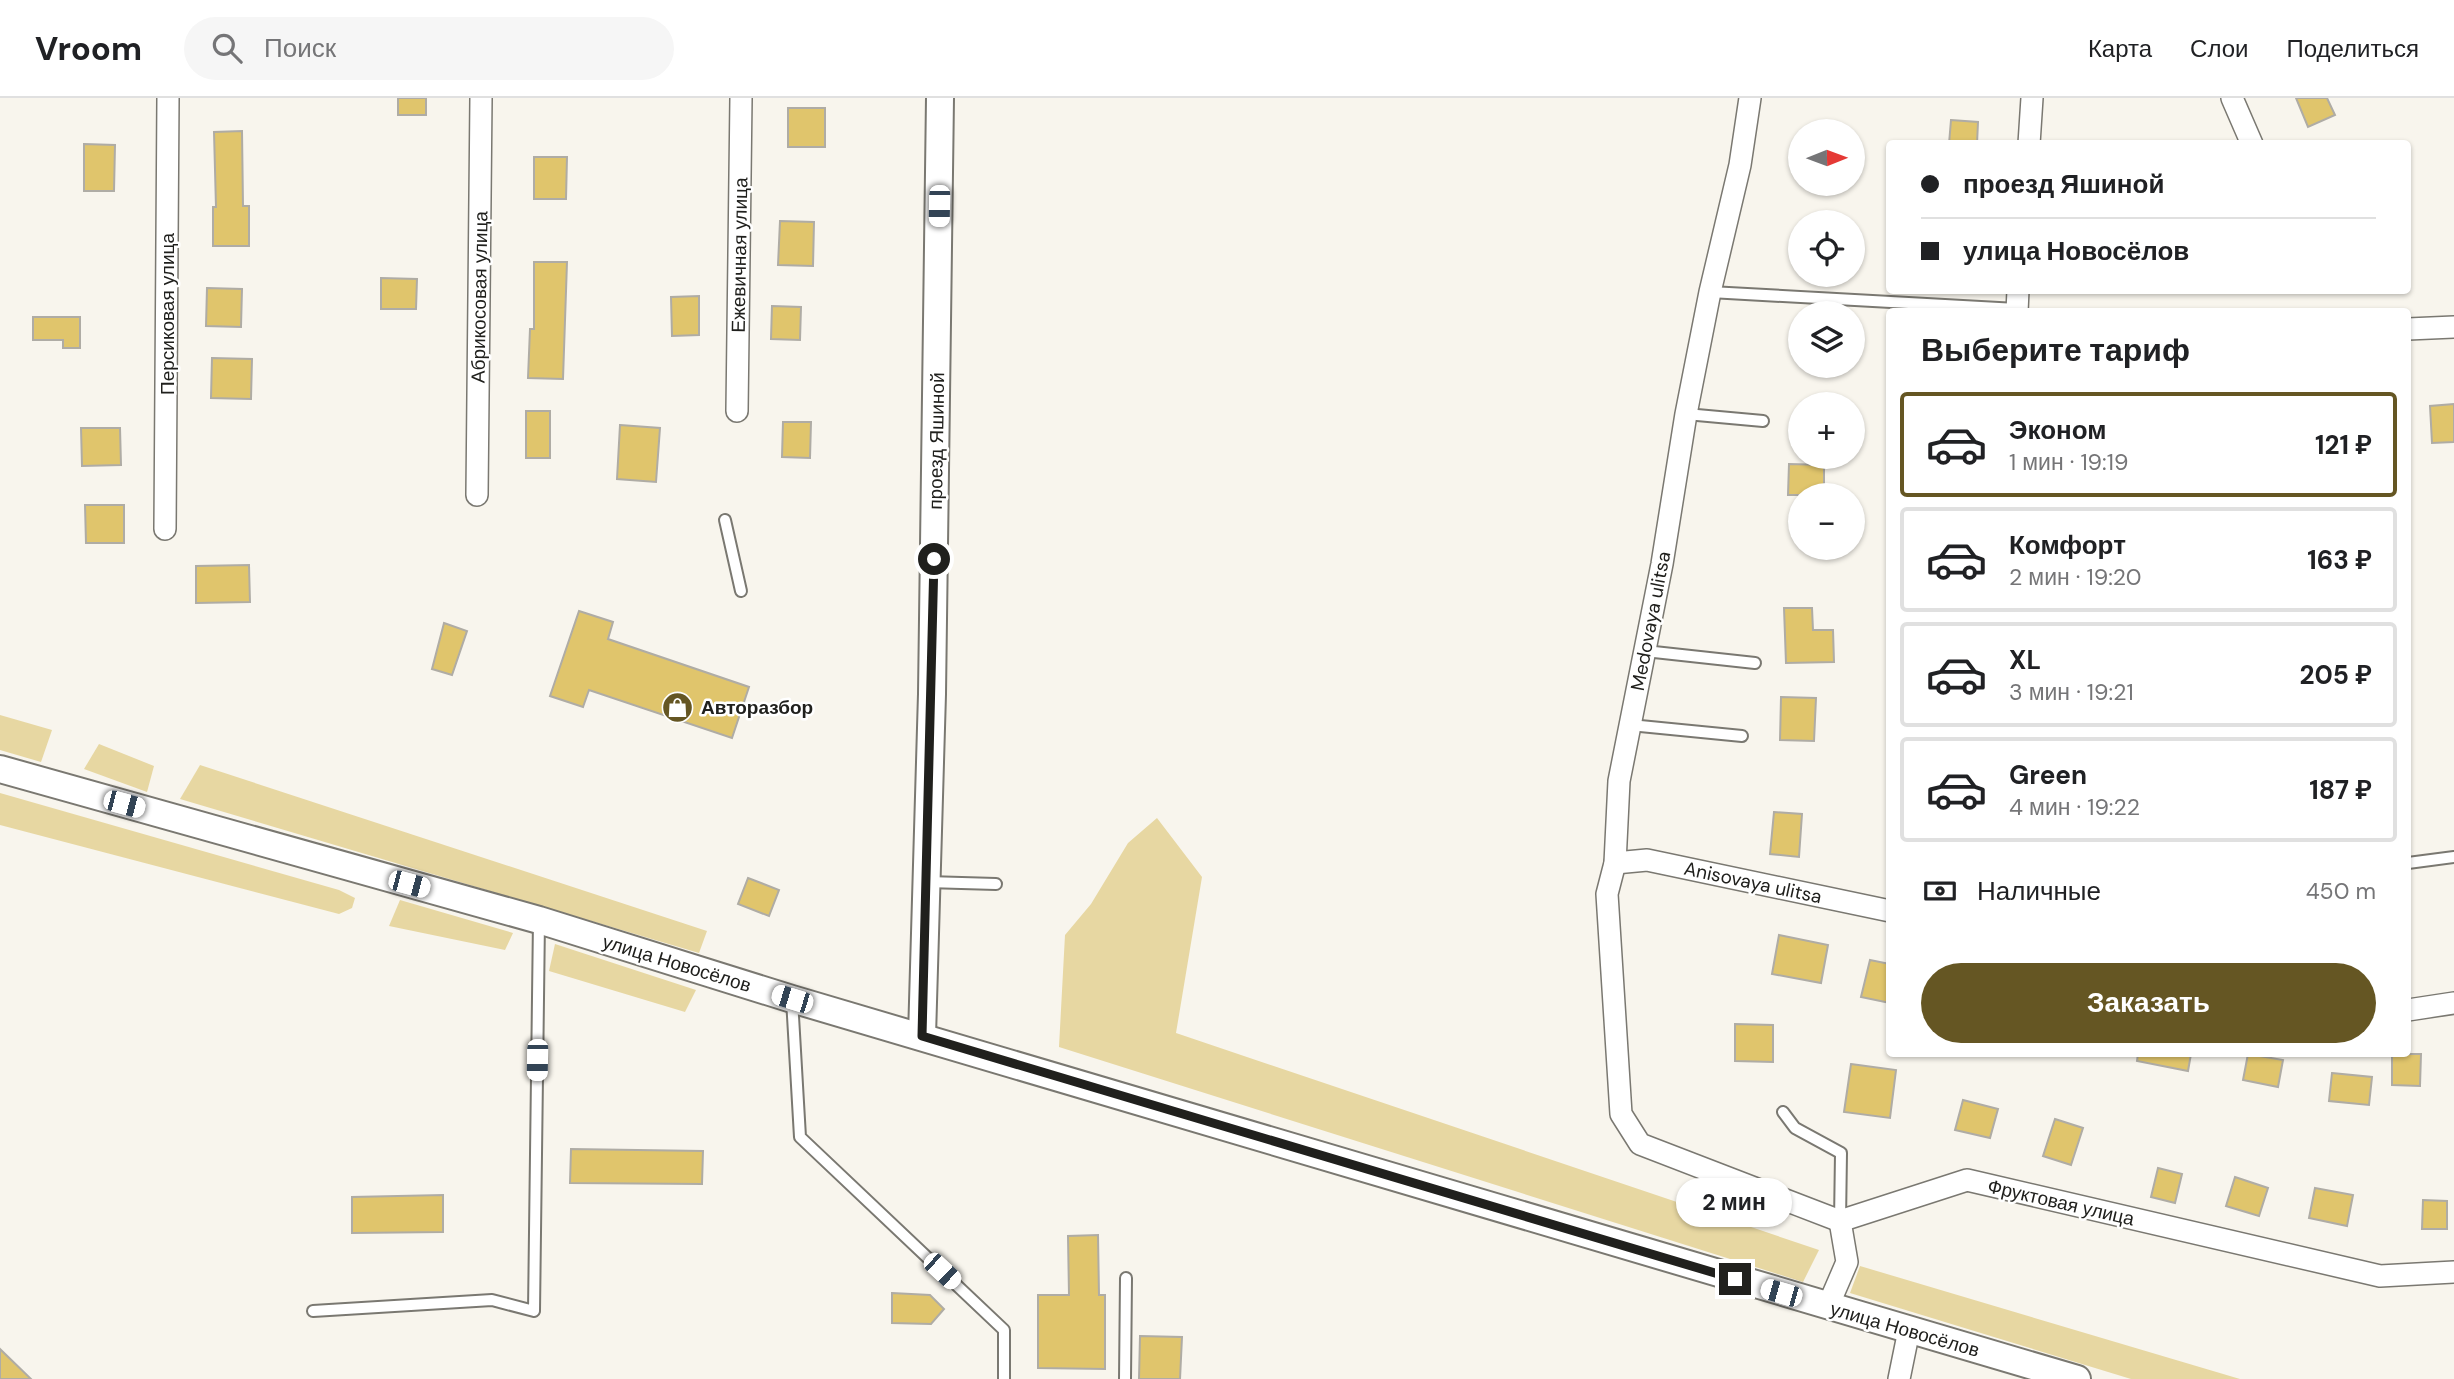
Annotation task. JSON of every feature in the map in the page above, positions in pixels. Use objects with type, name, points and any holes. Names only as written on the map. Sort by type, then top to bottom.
[{"type":"street","name":"Персиковая улица","points":[[165,529],[168,98]]},
{"type":"street","name":"Абрикосовая улица","points":[[477,495],[481,98]]},
{"type":"street","name":"Ежевичная улица","points":[[737,411],[741,98]]},
{"type":"street","name":"проезд Яшиной","points":[[922,1036],[940,98]]},
{"type":"street","name":"Medovaya ulitsa","points":[[1750,98],[1740,166],[1710,292],[1686,414],[1662,564],[1619,781],[1615,863],[1607,894],[1620,1114],[1640,1143],[1840,1221]]},
{"type":"street","points":[[2029,140],[2032,98]]},
{"type":"street","points":[[2232,98],[2250,140]]},
{"type":"street","points":[[2411,329],[2454,327]]},
{"type":"street","name":"улица Новосёлов","points":[[0,769],[539,920],[792,999],[2077,1379]]},
{"type":"street","name":"Anisovaya ulitsa","points":[[1615,863],[1647,860],[1886,910]]},
{"type":"street","points":[[2411,1010],[2454,1003]]},
{"type":"street","name":"Фруктовая улица","points":[[1840,1221],[1967,1180],[2380,1276],[2454,1272]]},
{"type":"street","points":[[1828,1306],[1847,1262],[1840,1221]]},
{"type":"street","points":[[1899,1379],[1909,1330]]},
{"type":"lane","points":[[1710,292],[2017,304]]},
{"type":"lane","points":[[1686,414],[1763,421]]},
{"type":"lane","points":[[725,520],[741,591]]},
{"type":"lane","points":[[1645,652],[1755,663]]},
{"type":"lane","points":[[1630,725],[1742,736]]},
{"type":"lane","points":[[2411,863],[2454,857]]},
{"type":"lane","points":[[927,882],[996,884]]},
{"type":"lane","points":[[313,1311],[492,1300],[534,1311],[539,920]]},
{"type":"lane","points":[[792,999],[800,1137],[1004,1330],[1004,1379]]},
{"type":"lane","points":[[1783,1112],[1795,1128],[1841,1153],[1840,1221]]},
{"type":"lane","points":[[1125,1379],[1126,1278]]},
{"type":"shaded area","points":[[0,715],[52,730],[41,762],[0,750]]},
{"type":"shaded area","points":[[99,744],[154,766],[147,792],[84,769]]},
{"type":"shaded area","points":[[200,765],[707,931],[699,953],[180,799]]},
{"type":"shaded area","points":[[0,793],[339,890],[355,898],[352,908],[339,914],[0,825]]},
{"type":"shaded area","points":[[1157,818],[1202,877],[1176,1033],[1819,1250],[1803,1282],[1059,1047],[1065,935],[1091,904],[1128,843]]},
{"type":"shaded area","points":[[400,900],[513,933],[505,950],[389,926]]},
{"type":"shaded area","points":[[555,944],[696,990],[685,1012],[549,971]]},
{"type":"shaded area","points":[[1860,1266],[2240,1379],[2131,1379],[1850,1293]]},
{"type":"building","points":[[398,98],[426,98],[426,115],[398,115]]},
{"type":"building","points":[[2296,98],[2327,98],[2335,115],[2308,127]]},
{"type":"building","points":[[788,108],[825,108],[825,147],[788,147]]},
{"type":"building","points":[[1951,120],[1978,122],[1977,140],[1949,140]]},
{"type":"building","points":[[242,131],[243,206],[249,206],[249,246],[213,246],[213,207],[216,207],[214,132]]},
{"type":"building","points":[[84,144],[115,145],[114,191],[84,191]]},
{"type":"building","points":[[534,157],[567,157],[566,199],[534,199]]},
{"type":"building","points":[[780,221],[814,222],[813,266],[778,265]]},
{"type":"building","points":[[534,262],[567,262],[563,379],[528,378],[530,329],[534,329]]},
{"type":"building","points":[[381,278],[417,279],[416,309],[381,309]]},
{"type":"building","points":[[207,288],[242,289],[241,327],[206,326]]},
{"type":"building","points":[[699,296],[699,335],[672,336],[671,297]]},
{"type":"building","points":[[772,306],[801,307],[800,340],[771,339]]},
{"type":"building","points":[[33,317],[80,317],[80,348],[63,348],[63,340],[33,340]]},
{"type":"building","points":[[212,358],[252,359],[251,399],[211,398]]},
{"type":"building","points":[[2454,404],[2454,442],[2432,443],[2430,406]]},
{"type":"building","points":[[526,411],[550,411],[550,458],[526,458]]},
{"type":"building","points":[[783,422],[811,422],[810,458],[782,457]]},
{"type":"building","points":[[620,425],[660,428],[656,482],[617,479]]},
{"type":"building","points":[[81,428],[120,428],[121,465],[82,466]]},
{"type":"building","points":[[1789,469],[1824,469],[1824,483],[1788,483]]},
{"type":"building","points":[[85,505],[124,505],[124,543],[86,543]]},
{"type":"building","points":[[249,565],[250,602],[196,603],[196,566]]},
{"type":"building","points":[[1784,608],[1812,608],[1813,630],[1833,630],[1834,662],[1786,663]]},
{"type":"building","points":[[579,611],[613,622],[608,639],[749,687],[732,738],[589,690],[583,707],[550,696]]},
{"type":"building","points":[[444,623],[467,631],[452,675],[432,669]]},
{"type":"building","points":[[1781,697],[1816,698],[1814,741],[1780,740]]},
{"type":"building","points":[[1774,812],[1802,814],[1799,857],[1770,854]]},
{"type":"building","points":[[748,878],[779,890],[769,916],[738,904]]},
{"type":"building","points":[[1779,935],[1828,945],[1821,983],[1772,974]]},
{"type":"building","points":[[1870,960],[1886,963],[1886,1002],[1861,997]]},
{"type":"building","points":[[1735,1024],[1773,1025],[1773,1062],[1735,1061]]},
{"type":"building","points":[[2421,1054],[2420,1086],[2392,1085],[2392,1057]]},
{"type":"building","points":[[2138,1057],[2190,1057],[2188,1071],[2137,1061]]},
{"type":"building","points":[[2247,1057],[2283,1060],[2278,1087],[2243,1080]]},
{"type":"building","points":[[1851,1064],[1896,1070],[1890,1118],[1844,1112]]},
{"type":"building","points":[[2332,1073],[2372,1077],[2369,1105],[2329,1101]]},
{"type":"building","points":[[1963,1100],[1998,1109],[1990,1138],[1955,1130]]},
{"type":"building","points":[[2055,1119],[2083,1128],[2071,1165],[2043,1156]]},
{"type":"building","points":[[571,1149],[703,1151],[702,1184],[570,1183]]},
{"type":"building","points":[[2158,1168],[2182,1174],[2175,1203],[2151,1197]]},
{"type":"building","points":[[2235,1177],[2268,1188],[2259,1216],[2226,1206]]},
{"type":"building","points":[[2315,1188],[2353,1195],[2347,1226],[2309,1218]]},
{"type":"building","points":[[443,1195],[443,1232],[352,1233],[352,1197]]},
{"type":"building","points":[[2423,1200],[2447,1201],[2447,1229],[2422,1229]]},
{"type":"building","points":[[1098,1235],[1099,1295],[1105,1295],[1105,1369],[1038,1368],[1038,1295],[1069,1295],[1068,1236]]},
{"type":"building","points":[[892,1293],[930,1295],[944,1309],[931,1324],[892,1323]]},
{"type":"building","points":[[1140,1336],[1182,1337],[1180,1379],[1139,1379]]},
{"type":"building","points":[[0,1349],[31,1379],[0,1379]]},
{"type":"place","name":"Авторазбор","points":[[678,707]]},
{"type":"route","points":[[934,559],[922,1036],[1735,1279]]}]
